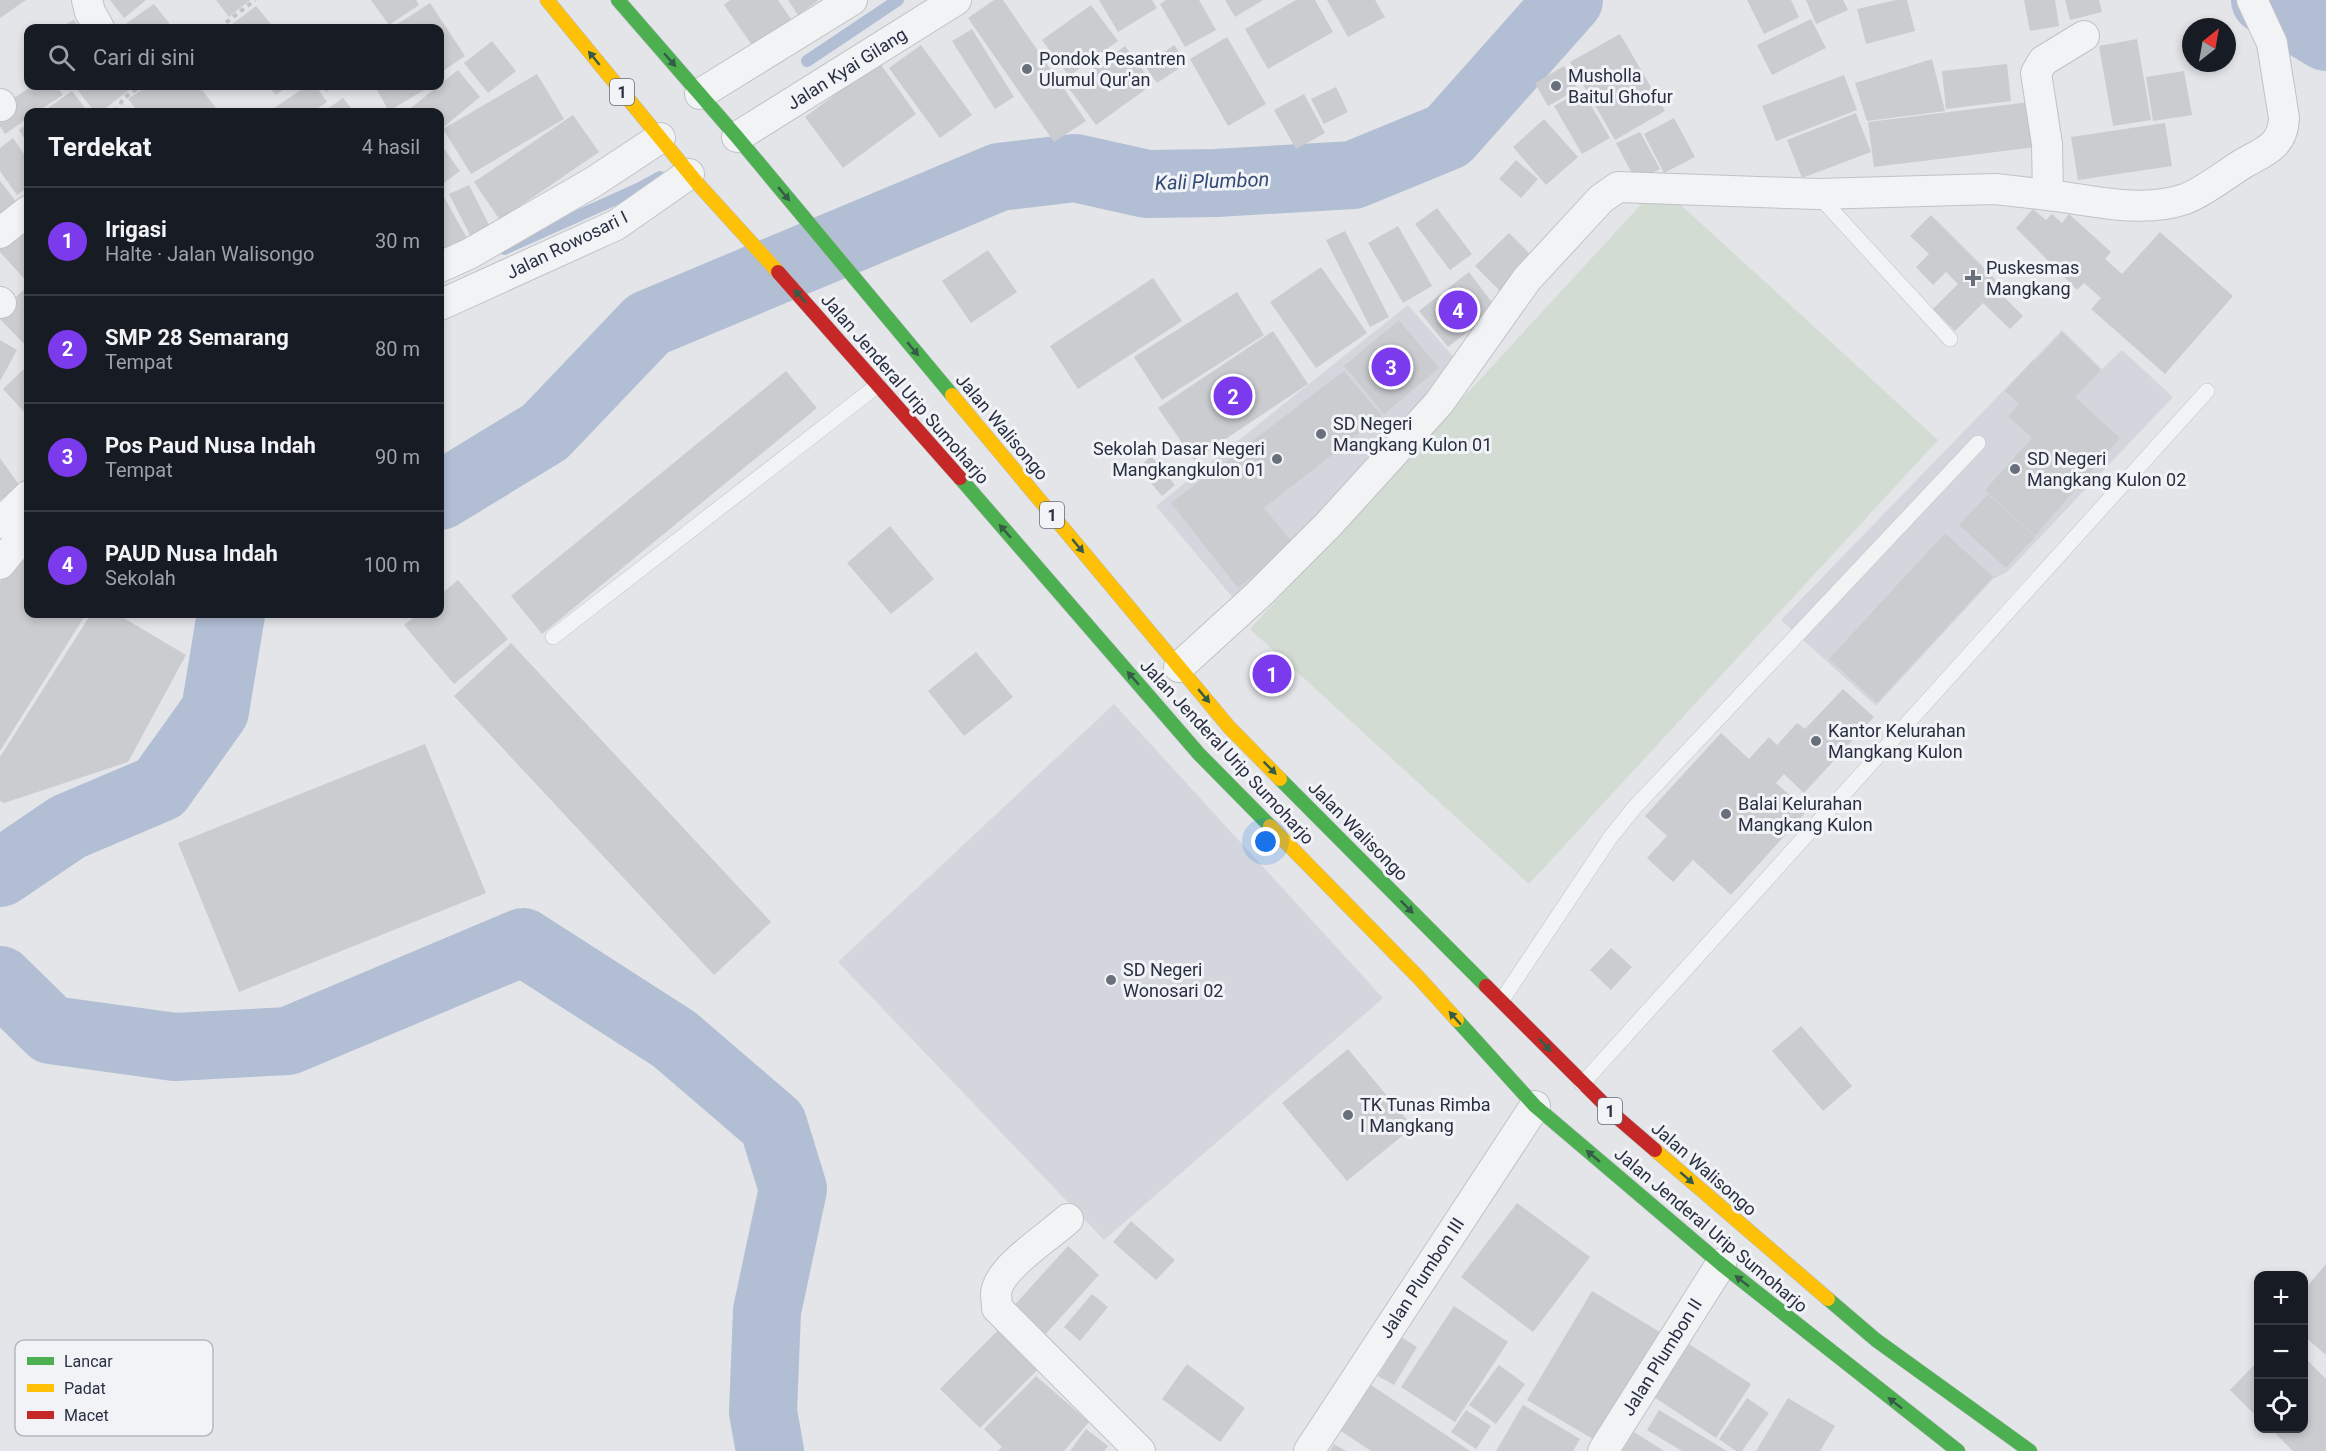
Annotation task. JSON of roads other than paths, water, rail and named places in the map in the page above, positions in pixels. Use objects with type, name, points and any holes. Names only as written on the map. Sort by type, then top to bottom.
[{"type":"highway","name":"Jalan Jenderal Urip Sumoharjo","points":[[547,0],[694,179],[839,339],[1199,754],[1419,978],[1535,1106],[1721,1264],[1931,1424],[1958,1451]]},
{"type":"highway","name":"1","points":[[618,0],[742,143]]},
{"type":"highway","name":"Jalan Walisongo","points":[[742,143],[1229,726],[1448,949],[1502,1000],[1582,1084],[1619,1119],[1876,1341],[1954,1403],[2030,1451]]},
{"type":"street","points":[[87,0],[97,24]]},
{"type":"street","points":[[700,94],[852,0]]},
{"type":"street","name":"Jalan Kyai Gilang","points":[[742,143],[921,11],[956,0]]},
{"type":"street","points":[[1179,667],[1258,595],[1328,525],[1431,411],[1527,279],[1601,199],[1618,187],[1817,194],[1995,189],[2127,205],[2186,198],[2276,145],[2283,129],[2284,118],[2272,44],[2252,0]]},
{"type":"street","points":[[2048,195],[2047,144],[2036,73],[2043,61],[2084,36]]},
{"type":"street","name":"Jalan Rowosari I","points":[[444,265],[469,254],[595,181],[660,138]]},
{"type":"street","name":"Jalan Rowosari I","points":[[444,303],[615,225],[694,179]]},
{"type":"street","points":[[0,233],[24,214]]},
{"type":"street","points":[[0,523],[24,500]]},
{"type":"street","points":[[0,564],[24,535]]},
{"type":"street","name":"Jalan Plumbon III","points":[[1309,1451],[1535,1106]]},
{"type":"street","points":[[1068,1219],[1054,1232],[1035,1244],[1011,1268],[996,1291],[997,1308],[1140,1451]]},
{"type":"street","name":"Jalan Plumbon II","points":[[1603,1451],[1721,1264]]},
{"type":"lane","points":[[1817,194],[1950,339]]},
{"type":"lane","points":[[553,637],[878,385]]},
{"type":"lane","points":[[1582,1084],[2207,391]]},
{"type":"lane","points":[[1502,1000],[1610,838],[1634,807],[1978,443]]},
{"type":"waterway","points":[[807,61],[898,0]]},
{"type":"waterway","name":"Kali Plumbon","points":[[444,494],[545,432],[648,324],[999,177],[1075,168],[1147,184],[1216,183],[1353,175],[1448,136],[1569,0]]},
{"type":"waterway","name":"Kali Plumbon","points":[[2265,0],[2326,37]]},
{"type":"waterway","points":[[504,249],[660,177]]},
{"type":"waterway","points":[[0,873],[68,827],[160,788],[215,711],[230,618]]},
{"type":"waterway","points":[[0,980],[51,1030],[175,1047],[288,1041],[523,942],[674,1039],[773,1124],[793,1189],[767,1311],[763,1412],[770,1451]]},
{"type":"place","name":"Pondok Pesantren Ulumul Qur'an","points":[[1027,69]]},
{"type":"place","name":"Musholla Baitul Ghofur","points":[[1556,86]]},
{"type":"place","name":"Puskesmas Mangkang","points":[[1973,278]]},
{"type":"place","name":"PAUD Nusa Indah","points":[[1458,310]]},
{"type":"place","name":"Pos Paud Nusa Indah","points":[[1391,367]]},
{"type":"place","name":"SMP 28 Semarang","points":[[1233,396]]},
{"type":"place","name":"SD Negeri Mangkang Kulon 01","points":[[1321,434]]},
{"type":"place","name":"Sekolah Dasar Negeri Mangkangkulon 01","points":[[1277,459]]},
{"type":"place","name":"SD Negeri Mangkang Kulon 02","points":[[2015,469]]},
{"type":"place","name":"Irigasi","points":[[1272,674]]},
{"type":"place","name":"Kantor Kelurahan Mangkang Kulon","points":[[1816,741]]},
{"type":"place","name":"Balai Kelurahan Mangkang Kulon","points":[[1726,814]]},
{"type":"place","name":"SD Negeri Wonosari 02","points":[[1111,980]]},
{"type":"place","name":"TK Tunas Rimba I Mangkang","points":[[1348,1115]]}]
